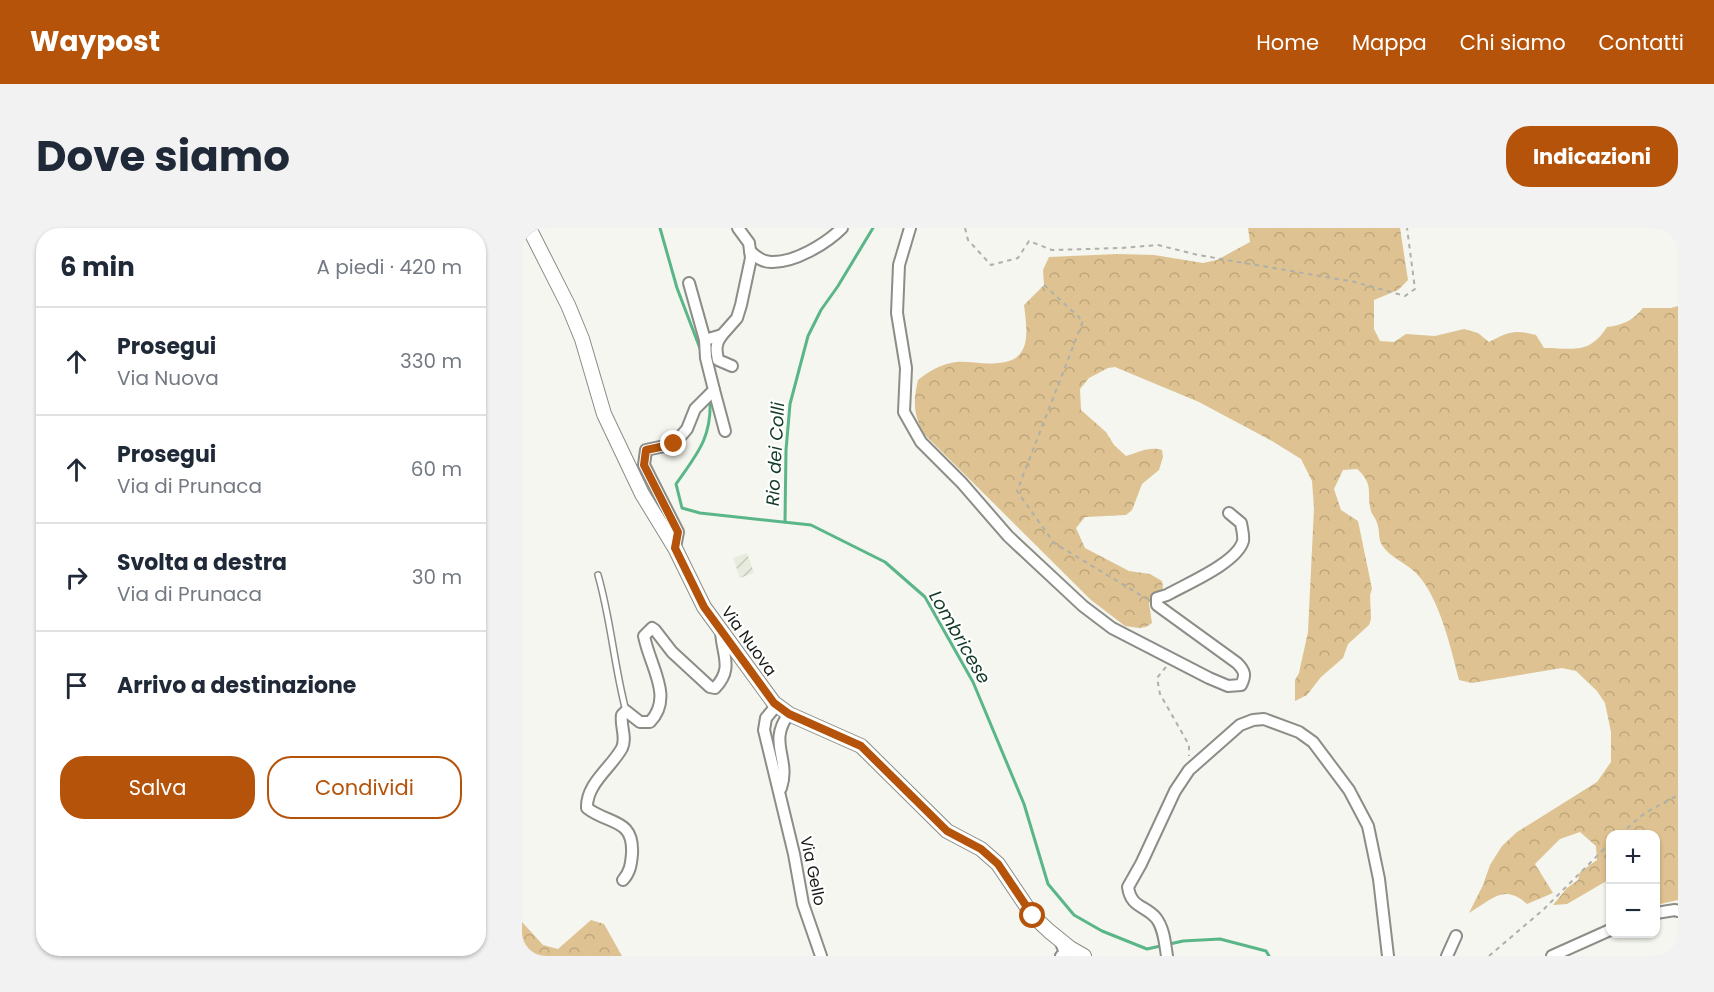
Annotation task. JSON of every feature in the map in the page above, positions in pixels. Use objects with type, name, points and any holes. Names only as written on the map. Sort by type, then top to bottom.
[{"type":"street","name":"Via Nuova","points":[[529,228],[568,305],[582,339],[604,414],[642,494],[675,548],[704,607],[776,706],[861,746],[947,831],[981,849],[998,864],[1033,916],[1060,940],[1083,956]]},
{"type":"street","points":[[732,366],[718,360],[715,348],[718,340],[737,318],[751,258],[749,243],[738,228]]},
{"type":"street","points":[[750,251],[759,259],[772,262],[790,258],[806,254],[829,240],[842,228]]},
{"type":"street","points":[[910,228],[899,265],[897,313],[906,368],[904,412],[921,442],[962,483],[1008,536],[1083,606],[1112,628],[1228,686],[1240,685],[1245,678],[1244,670],[1157,605],[1157,597],[1167,595],[1238,553],[1243,540],[1241,523],[1229,513]]},
{"type":"street","points":[[689,283],[705,340],[706,358],[725,431]]},
{"type":"street","points":[[705,340],[722,335]]},
{"type":"street","points":[[675,548],[678,532],[644,465],[646,450],[674,444],[687,429],[695,409],[714,390]]},
{"type":"street","points":[[623,880],[631,862],[632,843],[628,830],[621,824],[593,813],[587,808],[587,801],[591,789],[623,746],[624,734],[621,721],[626,711],[643,723],[650,722],[661,707],[662,697],[644,636],[652,628],[655,630],[672,652],[710,687],[715,688],[723,679],[727,667],[721,632]]},
{"type":"street","name":"Via Gello","points":[[776,706],[766,718],[764,730],[780,792],[803,904],[821,956]]},
{"type":"street","name":"Via Gello","points":[[780,792],[785,770],[779,749],[779,731],[780,725],[789,714]]},
{"type":"street","points":[[1166,948],[1157,918],[1133,901],[1128,886],[1142,864],[1175,791],[1189,770],[1240,725],[1264,719],[1299,732],[1313,742],[1349,790],[1368,826],[1379,879],[1388,956]]},
{"type":"street","points":[[1660,912],[1678,911]]},
{"type":"street","points":[[1552,956],[1606,932]]},
{"type":"street","points":[[1447,956],[1456,936]]},
{"type":"street","points":[[1060,940],[1065,953],[1061,956]]},
{"type":"lane","points":[[598,575],[606,604],[617,678],[626,711]]},
{"type":"path","points":[[966,228],[968,240],[991,265],[1018,258],[1029,241],[1052,250],[1158,245],[1198,255],[1355,282],[1405,296],[1415,289],[1407,228]]},
{"type":"path","points":[[1044,285],[1083,321],[1017,491],[1054,543],[1157,605]]},
{"type":"path","points":[[1176,662],[1163,668],[1157,678],[1160,694],[1189,745],[1189,770]]},
{"type":"path","points":[[1625,830],[1645,813],[1678,795]]},
{"type":"path","points":[[1489,956],[1544,909],[1606,848]]},
{"type":"shaded area","points":[[747,553],[754,573],[740,578],[733,558]]},
{"type":"green space","points":[[1248,228],[1400,228],[1408,280],[1398,290],[1374,300],[1374,329],[1380,341],[1394,342],[1406,334],[1435,336],[1464,329],[1478,333],[1489,342],[1506,334],[1522,332],[1536,335],[1544,348],[1572,349],[1594,342],[1607,327],[1627,322],[1643,308],[1678,306],[1678,900],[1660,904],[1660,830],[1606,830],[1606,881],[1567,904],[1553,905],[1567,888],[1578,880],[1580,872],[1597,860],[1596,846],[1580,832],[1560,839],[1535,864],[1553,893],[1527,904],[1519,898],[1504,894],[1491,899],[1469,913],[1490,865],[1502,846],[1517,832],[1597,782],[1611,762],[1611,732],[1605,703],[1597,691],[1576,671],[1562,668],[1472,683],[1459,680],[1443,624],[1432,596],[1417,574],[1382,545],[1371,511],[1368,485],[1357,469],[1343,470],[1334,489],[1341,510],[1358,521],[1372,589],[1371,619],[1369,625],[1348,644],[1343,658],[1321,677],[1307,695],[1295,701],[1295,680],[1299,673],[1308,632],[1314,508],[1312,481],[1301,459],[1199,402],[1115,367],[1108,368],[1089,378],[1080,389],[1081,410],[1106,432],[1114,445],[1126,456],[1148,449],[1162,450],[1163,457],[1159,470],[1142,484],[1132,510],[1126,515],[1085,517],[1076,528],[1085,548],[1129,571],[1150,574],[1162,581],[1163,588],[1149,603],[1152,623],[1139,628],[1125,626],[1091,600],[925,435],[915,408],[918,380],[936,368],[951,363],[998,363],[1017,357],[1025,343],[1024,305],[1044,285],[1043,270],[1049,257],[1154,255],[1203,263],[1217,260],[1250,242]]},
{"type":"green space","points":[[591,920],[604,924],[622,956],[522,956],[522,922],[543,945],[558,949]]},
{"type":"waterway","name":"Lombricese","points":[[660,228],[677,288],[701,351]]},
{"type":"waterway","name":"Rio dei Colli","points":[[785,522],[786,450],[790,404],[808,336],[821,310],[873,228]]},
{"type":"waterway","name":"Lombricese","points":[[710,399],[706,435],[697,454],[676,484],[682,508],[700,513],[811,525],[885,562],[925,597],[973,682],[1024,804],[1048,884],[1074,915],[1102,931],[1147,949],[1183,941],[1220,939],[1266,951],[1269,956]]},
{"type":"route","points":[[674,444],[646,450],[644,465],[678,532],[675,548],[704,607],[774,703],[781,710],[811,725],[861,746],[947,831],[981,849],[998,864],[1033,916]]}]
